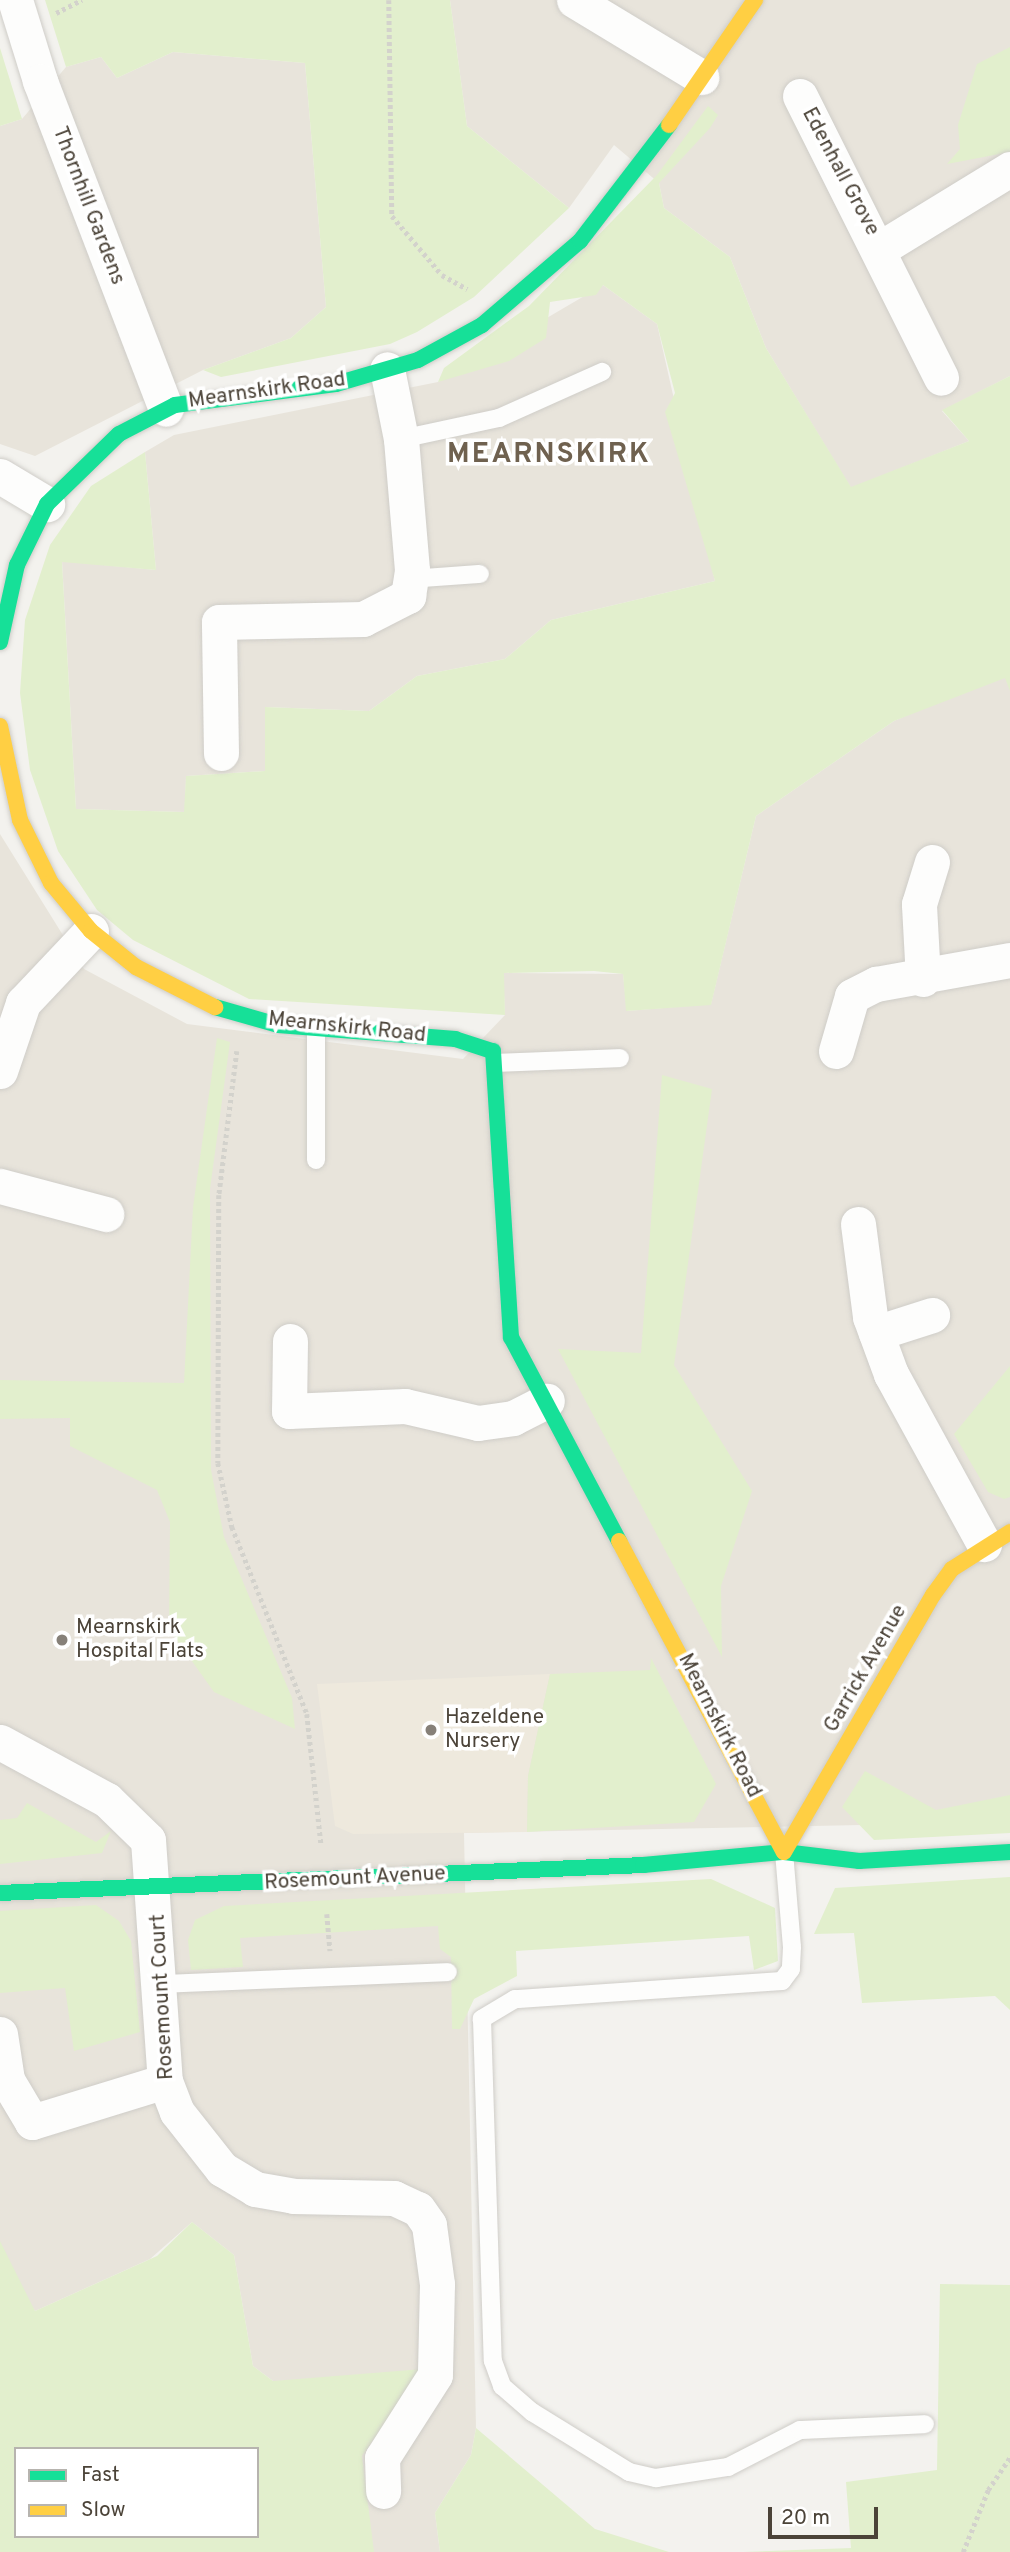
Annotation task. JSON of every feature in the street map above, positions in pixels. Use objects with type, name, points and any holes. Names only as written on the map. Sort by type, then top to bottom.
[{"type":"street","name":"Thornhill Gardens","points":[[15,0],[40,81],[166,409]]},
{"type":"street","points":[[574,0],[701,78]]},
{"type":"street","name":"Mearnskirk Road","points":[[0,642],[18,565],[47,504],[119,435],[166,409],[210,397],[336,384],[418,360],[503,309],[580,241],[701,78],[755,0]]},
{"type":"street","name":"Edenhall Grove","points":[[800,96],[881,248],[940,378]]},
{"type":"street","name":"Edenhall Grove","points":[[881,248],[1010,169]]},
{"type":"street","points":[[221,753],[219,622],[363,619],[408,596],[410,579],[401,439],[387,369]]},
{"type":"street","points":[[0,476],[47,504]]},
{"type":"street","name":"Mearnskirk Road","points":[[0,726],[20,820],[51,883],[91,931],[194,1001],[244,1016],[316,1028],[482,1044],[497,1063],[506,1315],[511,1337],[784,1852]]},
{"type":"street","points":[[923,979],[919,904],[932,862]]},
{"type":"street","points":[[0,1071],[23,1003],[91,931]]},
{"type":"street","points":[[836,1051],[852,996],[876,984],[923,979],[1010,960]]},
{"type":"street","points":[[0,1186],[106,1214]]},
{"type":"street","points":[[858,1224],[876,1334],[914,1425],[997,1539]]},
{"type":"street","points":[[876,1334],[932,1315]]},
{"type":"street","points":[[290,1341],[289,1411],[405,1406],[478,1423],[513,1418],[547,1401]]},
{"type":"street","name":"Garrick Avenue","points":[[784,1852],[933,1595],[997,1539]]},
{"type":"street","points":[[0,1742],[136,1821],[148,1840],[157,1890]]},
{"type":"street","points":[[784,1852],[859,1861],[1010,1852]]},
{"type":"street","name":"Rosemount Avenue","points":[[0,1893],[157,1890],[784,1852]]},
{"type":"street","name":"Rosemount Court","points":[[157,1890],[165,2081],[198,2141],[222,2169],[256,2189],[293,2196],[394,2198],[418,2209],[429,2225],[437,2284],[435,2375],[383,2458],[383,2491]]},
{"type":"street","points":[[0,2034],[7,2080],[32,2122],[165,2081]]},
{"type":"lane","points":[[401,439],[499,418],[602,372]]},
{"type":"lane","points":[[410,579],[480,574]]},
{"type":"lane","points":[[316,1028],[317,1160]]},
{"type":"lane","points":[[497,1063],[620,1058]]},
{"type":"lane","points":[[784,1852],[792,1947],[791,1969],[782,1981],[515,1999],[482,2019],[493,2361],[502,2386],[532,2412],[629,2472],[656,2478],[728,2467],[800,2430],[925,2424]]},
{"type":"lane","points":[[162,1984],[447,1972]]},
{"type":"path","points":[[389,0],[393,216],[442,275],[503,309]]},
{"type":"path","points":[[244,1016],[219,1195],[218,1462],[232,1527],[307,1714],[325,1881],[332,1977]]},
{"type":"path","points":[[962,2552],[988,2490],[1010,2457]]},
{"type":"shaded area","points":[[450,0],[1010,0],[1010,376],[942,411],[969,441],[851,488],[766,348],[730,257],[664,208],[659,183],[614,145],[569,208],[467,126]]},
{"type":"shaded area","points":[[173,52],[305,63],[326,307],[291,338],[203,370],[35,456],[0,444],[0,126],[22,119],[66,67],[101,57],[117,78]]},
{"type":"shaded area","points":[[603,285],[657,324],[715,581],[551,620],[505,659],[417,676],[369,711],[266,707],[265,771],[186,776],[185,812],[76,809],[62,561],[156,570],[145,452],[174,435],[438,382]]},
{"type":"shaded area","points":[[1010,671],[1010,1822],[464,1833],[476,2428],[471,2455],[435,2513],[440,2552],[374,2552],[273,2381],[253,2366],[234,2255],[192,2222],[150,2259],[35,2311],[0,2263],[0,834],[84,969],[187,1024],[463,1059],[505,1015],[503,973],[623,974],[627,1011],[711,1004],[756,816],[894,721]]},
{"type":"shaded area","name":"Hazeldene Nursery","points":[[550,1674],[528,1776],[527,1832],[353,1834],[335,1826],[317,1684]]},
{"type":"green space","points":[[45,0],[450,0],[467,126],[569,208],[474,297],[417,332],[390,344],[221,377],[203,370],[291,338],[326,307],[305,63],[173,52],[117,78],[101,57],[66,67]]},
{"type":"green space","points":[[1010,47],[1010,152],[947,164],[960,149],[958,125],[977,64]]},
{"type":"green space","points":[[0,48],[22,119],[0,126]]},
{"type":"green space","points":[[708,106],[718,115],[710,128],[659,183],[664,208],[730,257],[766,348],[851,487],[969,441],[942,410],[1010,376],[1010,691],[1005,678],[894,721],[756,816],[711,1005],[626,1011],[623,974],[594,971],[504,973],[505,1015],[249,999],[133,940],[97,910],[58,851],[30,770],[20,693],[25,620],[50,545],[91,486],[145,452],[156,570],[62,562],[76,809],[184,812],[186,776],[265,771],[265,707],[369,711],[417,676],[505,659],[551,620],[715,581],[665,412],[675,393],[657,324],[603,285],[596,295],[550,302],[546,338],[509,361],[438,382],[444,368],[529,306],[657,175]]},
{"type":"green space","points":[[217,1038],[230,1042],[210,1189],[211,1470],[224,1537],[292,1698],[295,1729],[214,1692],[169,1629],[170,1522],[157,1490],[70,1446],[70,1418],[0,1419],[0,1380],[184,1383],[193,1207]]},
{"type":"green space","points":[[662,1075],[712,1089],[674,1365],[752,1491],[721,1586],[722,1657],[558,1349],[641,1353]]},
{"type":"green space","points":[[1010,1366],[1010,1497],[1004,1499],[988,1492],[954,1434]]},
{"type":"green space","points":[[651,1658],[716,1784],[694,1822],[527,1832],[528,1776],[550,1674],[650,1670]]},
{"type":"green space","points":[[865,1771],[936,1810],[1010,1795],[1010,1833],[874,1840],[842,1807]]},
{"type":"green space","points":[[27,1803],[96,1842],[111,1831],[102,1853],[0,1864],[0,1820],[17,1818]]},
{"type":"green space","points":[[1010,1877],[1010,2010],[995,1996],[862,2003],[854,1933],[814,1934],[835,1888]]},
{"type":"green space","points":[[711,1879],[775,1908],[778,1961],[754,1970],[749,1936],[516,1951],[517,1976],[474,1999],[460,2029],[452,2029],[451,1957],[440,1949],[438,1926],[240,1938],[243,1967],[191,1970],[188,1940],[195,1920],[224,1906]]},
{"type":"green space","points":[[96,1905],[119,1921],[131,1941],[140,2032],[74,2051],[65,1988],[0,1993],[0,1911]]},
{"type":"green space","points":[[192,2222],[234,2255],[253,2366],[273,2381],[423,2369],[362,2456],[374,2552],[0,2552],[0,2241],[35,2311],[157,2256]]},
{"type":"green space","points":[[940,2284],[1010,2285],[1010,2552],[743,2552],[851,2548],[846,2482],[937,2470]]},
{"type":"green space","points":[[476,2428],[595,2529],[669,2552],[440,2552],[435,2513],[471,2455]]},
{"type":"traffic: fast","points":[[0,642],[17,565],[47,504],[119,434],[175,405],[336,384],[418,360],[482,325],[580,241],[669,125]]},
{"type":"traffic: fast","points":[[215,1007],[278,1025],[455,1039],[493,1051],[511,1337],[619,1541]]},
{"type":"traffic: fast","points":[[0,1893],[643,1865],[784,1852],[859,1861],[1010,1852]]},
{"type":"traffic: slow","points":[[669,125],[755,0]]},
{"type":"traffic: slow","points":[[0,726],[20,820],[51,883],[91,931],[136,967],[215,1007]]},
{"type":"traffic: slow","points":[[784,1852],[933,1595],[952,1569],[1010,1532]]},
{"type":"traffic: slow","points":[[619,1541],[784,1852]]},
{"type":"place","name":"Mearnskirk Hospital Flats","points":[[62,1640]]},
{"type":"place","name":"Hazeldene Nursery","points":[[431,1730]]},
{"type":"district","name":"MEARNSKIRK","points":[[549,455]]}]
